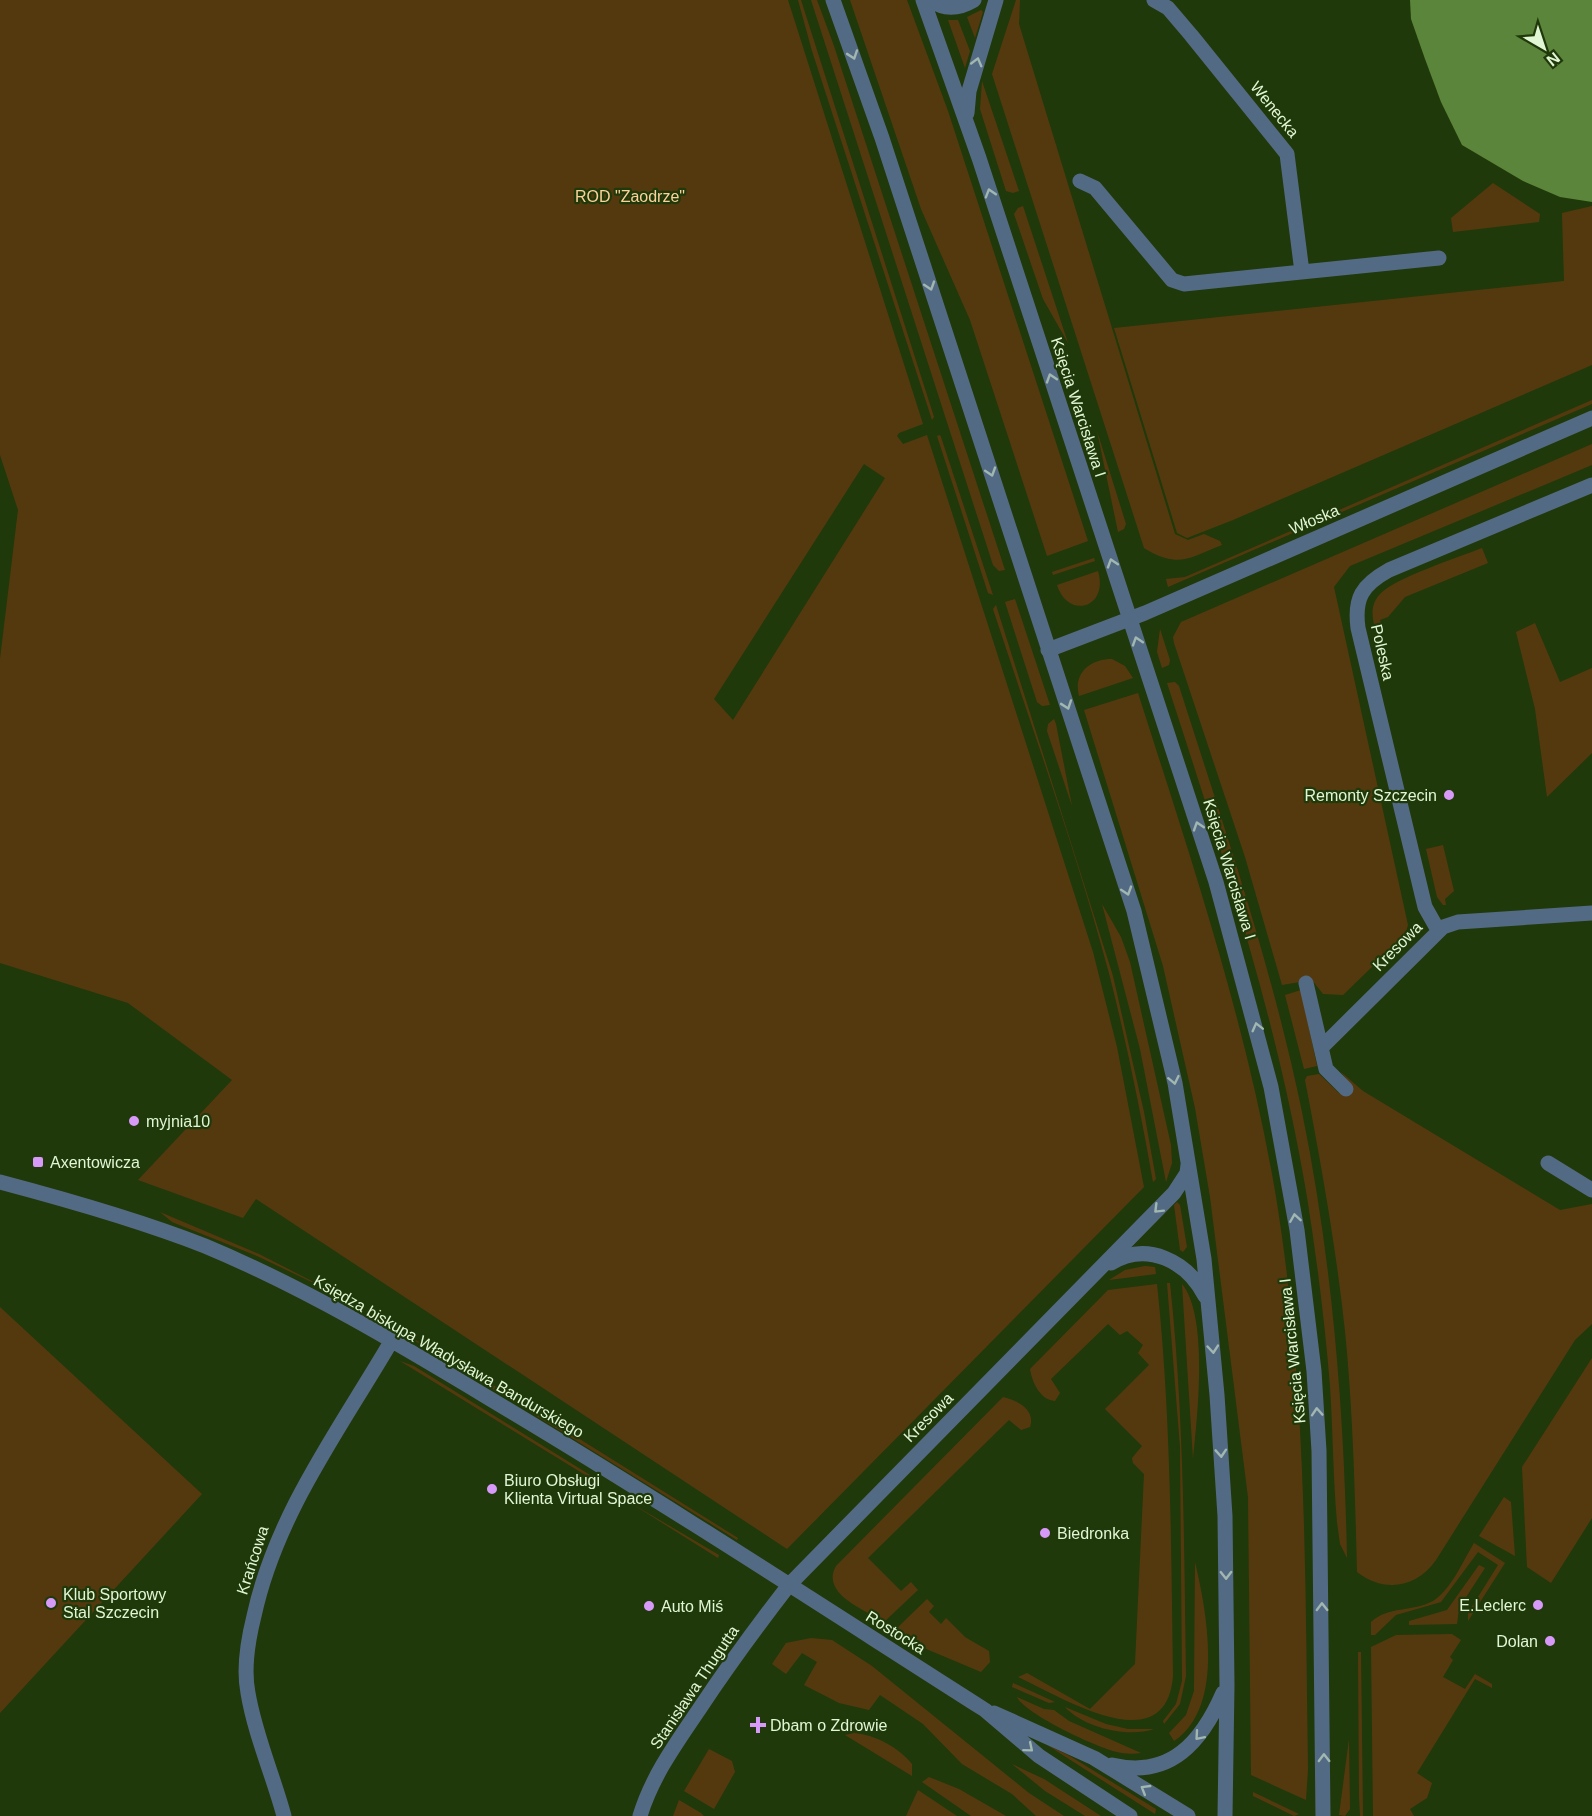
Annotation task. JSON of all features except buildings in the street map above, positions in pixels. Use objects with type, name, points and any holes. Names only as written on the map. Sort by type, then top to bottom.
[{"type":"street","points":[[833,0],[885,148],[1134,911],[1156,996],[1189,1161],[1209,1304],[1225,1516],[1227,1685],[1225,1816]]},
{"type":"street","name":"Księcia Warcisława I","points":[[923,0],[966,119],[1236,948],[1271,1087],[1286,1164],[1307,1304],[1320,1451],[1323,1816]]},
{"type":"street","points":[[930,0],[942,7],[954,8],[974,0]]},
{"type":"street","points":[[966,119],[969,91],[996,0]]},
{"type":"street","name":"Wenecka","points":[[1154,0],[1168,8],[1287,154],[1302,272]]},
{"type":"street","points":[[1080,181],[1095,188],[1172,280],[1184,284],[1439,258]]},
{"type":"street","name":"Włoska","points":[[1048,650],[1130,619],[1592,418]]},
{"type":"street","name":"Poleska","points":[[1438,930],[1425,907],[1358,628],[1357,604],[1367,586],[1389,570],[1592,485]]},
{"type":"street","name":"Kresowa","points":[[1322,1048],[1438,930],[1458,922],[1592,913]]},
{"type":"street","points":[[1306,983],[1326,1069],[1346,1089]]},
{"type":"street","name":"Kresowa","points":[[789,1585],[1174,1193],[1187,1173],[1189,1161]]},
{"type":"street","points":[[1548,1163],[1592,1190]]},
{"type":"street","name":"Księdza biskupa Władysława Bandurskiego","points":[[2,1185],[172,1234],[207,1247],[316,1298],[392,1340],[594,1461],[789,1585]]},
{"type":"street","name":"Kresowa","points":[[1094,1275],[1130,1254],[1160,1255],[1191,1274],[1209,1304]]},
{"type":"street","name":"Krańcowa","points":[[284,1816],[247,1692],[250,1634],[256,1603],[271,1555],[290,1509],[392,1340]]},
{"type":"street","name":"Rostocka","points":[[789,1585],[985,1710],[1039,1756],[1130,1816]]},
{"type":"street","name":"Stanisława Thugutta","points":[[640,1816],[654,1780],[669,1754],[737,1653],[789,1585]]},
{"type":"street","points":[[1101,1763],[1127,1769],[1145,1768],[1177,1756],[1190,1747],[1212,1720],[1227,1685]]},
{"type":"street","name":"Rostocka","points":[[985,1710],[1054,1738],[1101,1763],[1188,1816]]},
{"type":"street","name":"Księcia Warcisława I","points":[[1314,1816],[1324,1785]]},
{"type":"green space","name":"ROD \"Zaodrze\"","points":[[0,0],[788,0],[923,424],[899,433],[897,436],[903,444],[927,435],[1093,952],[1117,1047],[1144,1187],[787,1549],[256,1199],[243,1218],[138,1180],[232,1080],[128,1003],[0,963],[0,659],[18,510],[0,455]],"holes":[[[864,464],[885,478],[733,720],[714,699]]]},
{"type":"green space","points":[[798,0],[801,0],[934,417],[932,420],[812,51]]},
{"type":"green space","points":[[811,0],[817,0],[834,46],[1005,570],[999,571],[993,565]]},
{"type":"green space","points":[[850,0],[907,0],[948,111],[1088,541],[1047,556],[970,320],[921,209]]},
{"type":"green space","points":[[1016,0],[1020,0],[1019,24],[1175,534],[1188,540],[1204,534],[1220,541],[1222,545],[1192,557],[1175,560],[1144,548],[992,74]]},
{"type":"green space","points":[[981,10],[983,12],[975,38],[967,17]]},
{"type":"green space","points":[[948,20],[958,20],[970,51],[965,68]]},
{"type":"green space","points":[[982,81],[1019,191],[1013,193],[1006,191],[980,109]]},
{"type":"green space","points":[[1493,183],[1540,214],[1539,222],[1453,232],[1451,218]]},
{"type":"green space","points":[[1023,206],[1068,343],[1043,299],[1014,214],[1018,208]]},
{"type":"green space","points":[[1592,206],[1592,365],[1233,520],[1187,538],[1177,533],[1114,328],[1564,281],[1562,213]]},
{"type":"green space","points":[[1592,400],[1592,404],[1168,587],[1166,579],[1185,577]]},
{"type":"green space","points":[[1097,431],[1126,524],[1124,529],[1118,532]]},
{"type":"green space","points":[[940,435],[993,595],[988,593],[937,436]]},
{"type":"green space","points":[[1592,444],[1592,465],[1350,566],[1334,587],[1408,925],[1405,935],[1343,995],[1323,994],[1312,980],[1282,985],[1245,857],[1174,643],[1173,637],[1181,622]]},
{"type":"green space","points":[[1482,548],[1488,563],[1405,597],[1388,617],[1380,620],[1382,627],[1375,629],[1373,606],[1380,594],[1399,581]]},
{"type":"green space","points":[[1094,558],[1095,561],[1053,575],[1052,572]]},
{"type":"green space","points":[[1098,571],[1100,584],[1098,594],[1093,601],[1078,606],[1062,596],[1057,585]]},
{"type":"green space","points":[[1015,599],[1050,705],[1042,706],[1037,702],[1005,602]]},
{"type":"green space","points":[[996,605],[1113,976],[1144,1112],[1156,1179],[1153,1182],[1110,977],[1069,838],[993,609]]},
{"type":"green space","points":[[1535,623],[1560,682],[1592,668],[1592,753],[1547,797],[1535,709],[1516,632]]},
{"type":"green space","points":[[1160,629],[1170,660],[1169,665],[1162,668],[1157,652]]},
{"type":"green space","points":[[1112,659],[1125,666],[1133,678],[1079,696],[1079,681],[1085,669],[1097,662]]},
{"type":"green space","points":[[1175,682],[1179,686],[1262,951],[1302,1112],[1321,1223],[1335,1334],[1343,1446],[1347,1558],[1340,1544],[1337,1522],[1326,1339],[1307,1197],[1295,1131],[1281,1066],[1247,938],[1167,683]]},
{"type":"green space","points":[[1138,693],[1234,1005],[1264,1132],[1276,1197],[1294,1340],[1299,1411],[1306,1625],[1308,1769],[1306,1800],[1251,1775],[1248,1497],[1210,1197],[1195,1108],[1163,966],[1084,710]]},
{"type":"green space","points":[[1054,719],[1072,806],[1047,731],[1048,724]]},
{"type":"green space","points":[[1443,845],[1454,891],[1445,899],[1446,905],[1443,905],[1437,897],[1426,849]]},
{"type":"green space","points":[[1102,904],[1121,937],[1130,962],[1171,1145],[1172,1163],[1166,1182],[1140,1049]]},
{"type":"green space","points":[[1301,990],[1317,1066],[1304,1069],[1285,995]]},
{"type":"green space","points":[[1341,1072],[1363,1091],[1560,1210],[1592,1204],[1592,1324],[1575,1340],[1436,1560],[1419,1577],[1400,1584],[1378,1583],[1357,1572],[1352,1421],[1345,1331],[1328,1205],[1305,1080],[1307,1076],[1319,1074],[1340,1094],[1350,1084]]},
{"type":"green space","points":[[1177,1202],[1180,1205],[1187,1247],[1183,1252],[1180,1250],[1174,1205]]},
{"type":"green space","points":[[160,1212],[259,1254],[341,1296],[257,1256],[172,1222]]},
{"type":"green space","points":[[1145,1266],[1155,1267],[1156,1274],[1109,1280],[1125,1270]]},
{"type":"green space","points":[[1167,1283],[1170,1283],[1175,1332],[1181,1430],[1186,1676],[1180,1704],[1164,1724],[1163,1721],[1176,1704],[1182,1681],[1180,1447]]},
{"type":"green space","points":[[1157,1284],[1168,1431],[1173,1676],[1166,1702],[1152,1716],[1132,1720],[1109,1717],[1084,1708],[1018,1677],[1027,1673],[1090,1709],[1135,1664],[1144,1474],[1133,1463],[1132,1458],[1142,1446],[1105,1409],[1149,1365],[1138,1353],[1143,1345],[1127,1331],[1120,1335],[1108,1324],[1051,1379],[1060,1393],[1055,1401],[1041,1394],[1035,1385],[1030,1369],[1108,1290]]},
{"type":"green space","points":[[1182,1284],[1190,1299],[1196,1320],[1198,1343],[1198,1394],[1193,1459]]},
{"type":"green space","name":"Klub Sportowy Stal Szczecin","points":[[0,1307],[202,1494],[0,1713]]},
{"type":"green space","points":[[378,1318],[493,1385],[738,1538],[737,1540]]},
{"type":"green space","points":[[1592,1358],[1592,1518],[1551,1583],[1527,1567],[1522,1467]]},
{"type":"green space","points":[[400,1361],[414,1366],[595,1478],[595,1481]]},
{"type":"green space","points":[[1003,1397],[1019,1403],[1028,1411],[1030,1427],[1021,1430],[1009,1420],[868,1558],[901,1591],[911,1582],[918,1590],[884,1622],[847,1600],[834,1585],[833,1576],[836,1566]]},
{"type":"green space","points":[[1504,1497],[1511,1502],[1515,1556],[1479,1536]]},
{"type":"green space","points":[[629,1502],[719,1555],[718,1558]]},
{"type":"green space","points":[[1474,1543],[1505,1563],[1468,1621],[1468,1613],[1498,1565],[1478,1552],[1441,1602],[1396,1615],[1375,1635],[1371,1635],[1371,1622],[1378,1617],[1393,1611],[1417,1607],[1439,1596],[1451,1583]]},
{"type":"green space","points":[[1195,1562],[1207,1632],[1206,1683],[1200,1706],[1190,1726],[1174,1741],[1169,1733],[1186,1715],[1194,1691]]},
{"type":"green space","points":[[1479,1565],[1485,1568],[1459,1608],[1457,1624],[1409,1625],[1409,1621],[1447,1610]]},
{"type":"green space","points":[[927,1599],[934,1606],[929,1612],[941,1624],[946,1618],[965,1637],[989,1651],[990,1662],[981,1672],[924,1648],[895,1630]]},
{"type":"green space","points":[[1452,1634],[1461,1640],[1450,1657],[1453,1660],[1443,1677],[1465,1689],[1475,1674],[1492,1684],[1492,1688],[1475,1679],[1417,1773],[1432,1783],[1427,1798],[1410,1809],[1414,1816],[1373,1816],[1371,1647],[1396,1635]]},
{"type":"green space","points":[[811,1638],[832,1640],[872,1666],[1029,1793],[1064,1816],[1036,1816],[1012,1794],[962,1764],[923,1724],[880,1695],[869,1710],[839,1703],[804,1685],[817,1662],[802,1653],[786,1674],[772,1664],[786,1643]]},
{"type":"green space","points":[[1358,1652],[1361,1652],[1363,1816],[1360,1816],[1359,1796]]},
{"type":"green space","points":[[1013,1683],[1055,1702],[1049,1703],[1012,1687]]},
{"type":"green space","points":[[1017,1697],[1044,1709],[1054,1710],[1069,1721],[1141,1753],[1117,1752],[1079,1737],[1033,1712]]},
{"type":"green space","points":[[1065,1707],[1106,1724],[1128,1729],[1154,1729],[1143,1732],[1119,1732],[1083,1721]]},
{"type":"green space","points":[[854,1733],[878,1739],[900,1752],[912,1764],[912,1776],[845,1735]]},
{"type":"green space","points":[[1349,1739],[1350,1809],[1345,1816],[1339,1815]]},
{"type":"green space","points":[[1047,1745],[1068,1755],[1156,1809],[1155,1814]]},
{"type":"green space","points":[[709,1749],[732,1761],[735,1772],[714,1809],[684,1791]]},
{"type":"green space","points":[[1012,1764],[1044,1779],[1101,1816],[1085,1816],[1045,1791]]},
{"type":"green space","points":[[929,1777],[959,1789],[1006,1816],[971,1816],[922,1782]]},
{"type":"green space","points":[[918,1790],[957,1816],[906,1816]]},
{"type":"green space","points":[[1253,1792],[1299,1814],[1294,1816],[1253,1796]]},
{"type":"green space","points":[[679,1800],[701,1813],[704,1816],[673,1816]]},
{"type":"shaded area","points":[[1410,0],[1592,0],[1592,202],[1560,197],[1523,181],[1462,145],[1441,102],[1425,59],[1411,19]]},
{"type":"place","name":"Remonty Szczecin","points":[[1449,795]]},
{"type":"place","name":"myjnia10","points":[[134,1121]]},
{"type":"place","name":"Axentowicza","points":[[38,1162]]},
{"type":"place","name":"Biuro Obsługi Klienta Virtual Space","points":[[492,1489]]},
{"type":"place","name":"Biedronka","points":[[1045,1533]]},
{"type":"place","name":"Klub Sportowy Stal Szczecin","points":[[51,1603]]},
{"type":"place","name":"E.Leclerc","points":[[1538,1605]]},
{"type":"place","name":"Auto Miś","points":[[649,1606]]},
{"type":"place","name":"Dolan","points":[[1550,1641]]},
{"type":"place","name":"Dbam o Zdrowie","points":[[758,1725]]}]
